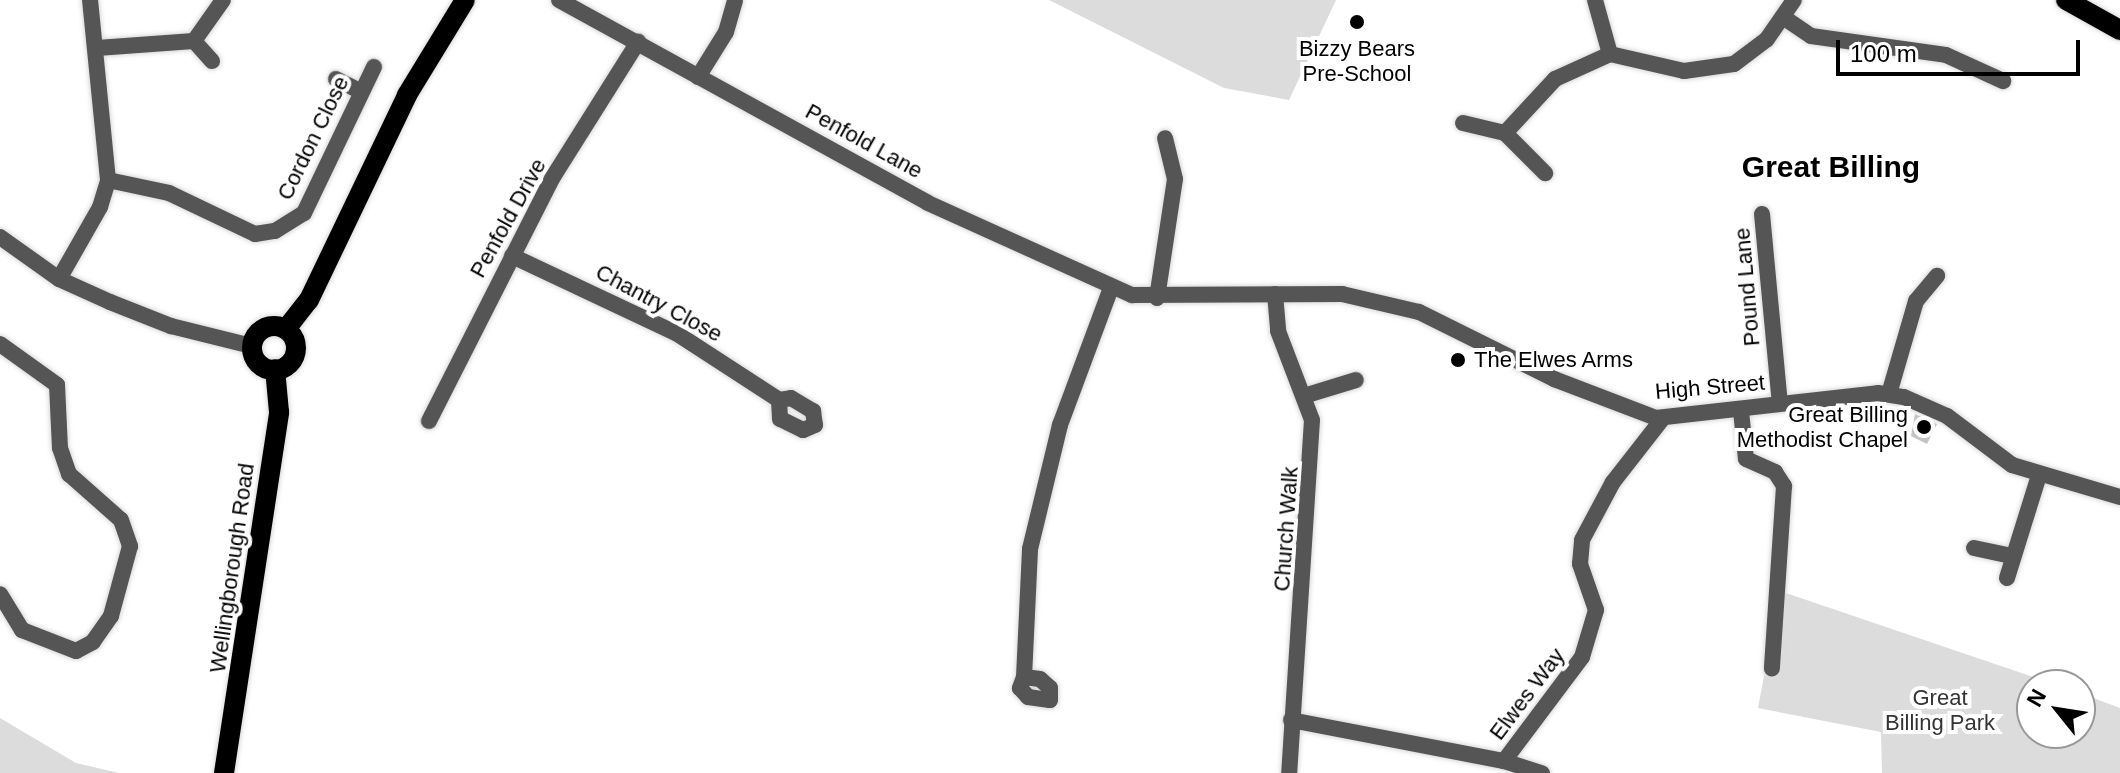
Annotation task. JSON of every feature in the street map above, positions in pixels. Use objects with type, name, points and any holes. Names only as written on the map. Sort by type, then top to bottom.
[{"type":"main road","points":[[286,329],[309,300],[407,95],[465,0]]},
{"type":"main road","points":[[2066,0],[2120,30]]},
{"type":"main road","points":[[264,328],[286,329],[295,341],[294,357],[275,369],[256,360],[252,346],[264,328]]},
{"type":"main road","name":"Wellingborough Road","points":[[224,773],[279,412],[275,369]]},
{"type":"street","points":[[59,279],[100,207],[108,180],[90,0]]},
{"type":"street","points":[[194,41],[223,0]]},
{"type":"street","name":"Penfold Lane","points":[[559,0],[928,203],[1111,288],[1157,298]]},
{"type":"street","points":[[698,77],[726,32],[735,0]]},
{"type":"street","points":[[1595,0],[1610,54]]},
{"type":"street","points":[[1505,133],[1555,79],[1610,54],[1684,71],[1722,68],[1757,49],[1794,0]]},
{"type":"street","points":[[1783,17],[1811,36],[1946,55],[2003,81]]},
{"type":"street","points":[[97,48],[194,41]]},
{"type":"street","points":[[194,41],[212,61]]},
{"type":"street","name":"Penfold Drive","points":[[429,421],[512,256],[638,42]]},
{"type":"street","name":"Cordon Close","points":[[108,180],[169,193],[255,234],[275,231],[304,213],[358,90],[374,67]]},
{"type":"street","points":[[336,79],[358,90]]},
{"type":"street","points":[[1463,123],[1505,133],[1545,173]]},
{"type":"street","points":[[1157,298],[1175,179],[1165,138]]},
{"type":"street","name":"Pound Lane","points":[[1762,214],[1780,403]]},
{"type":"street","points":[[0,237],[59,279],[171,326],[252,346]]},
{"type":"street","name":"Chantry Close","points":[[512,256],[676,333],[779,400]]},
{"type":"street","points":[[1889,394],[1916,301],[1937,276]]},
{"type":"street","points":[[1024,677],[1023,602],[1044,481],[1111,288]]},
{"type":"street","name":"Church Walk","points":[[1275,294],[1278,331],[1307,395],[1313,470],[1289,773]]},
{"type":"street","name":"High Street","points":[[1157,298],[1342,294],[1419,312],[1554,379],[1663,418],[1741,411],[1780,403],[1889,394],[1922,403],[2004,461],[2039,475],[2120,497]]},
{"type":"street","points":[[0,344],[57,385],[60,448],[69,474],[121,520],[130,546],[111,616],[93,642],[76,651],[22,630],[0,594]]},
{"type":"street","points":[[1307,395],[1356,380]]},
{"type":"street","points":[[1741,411],[1746,459],[1775,472],[1784,486],[1772,669]]},
{"type":"street","name":"Elwes Way","points":[[1291,720],[1504,761],[1582,657],[1596,610],[1580,564],[1582,540],[1613,482],[1663,418]]},
{"type":"street","points":[[2007,578],[2039,475]]},
{"type":"street","points":[[1974,548],[2012,556]]},
{"type":"street","points":[[1504,761],[1542,773]]},
{"type":"green space","points":[[1049,0],[1336,0],[1289,100],[1224,88]]},
{"type":"green space","name":"Great Billing Park","points":[[1780,591],[2016,671],[2016,749],[2096,749],[2096,699],[2120,708],[2120,773],[1882,773],[1881,732],[1758,708]]},
{"type":"green space","points":[[0,718],[76,763],[119,773],[0,773]]},
{"type":"building","name":"Great Billing Methodist Chapel","points":[[1915,414],[1937,424],[1927,444],[1911,436]]},
{"type":"place","name":"Bizzy Bears Pre-School","points":[[1357,22]]},
{"type":"place","name":"The Elwes Arms","points":[[1458,360]]},
{"type":"place","name":"Great Billing Methodist Chapel","points":[[1924,427]]},
{"type":"district","name":"Great Billing","points":[[1831,167]]}]
